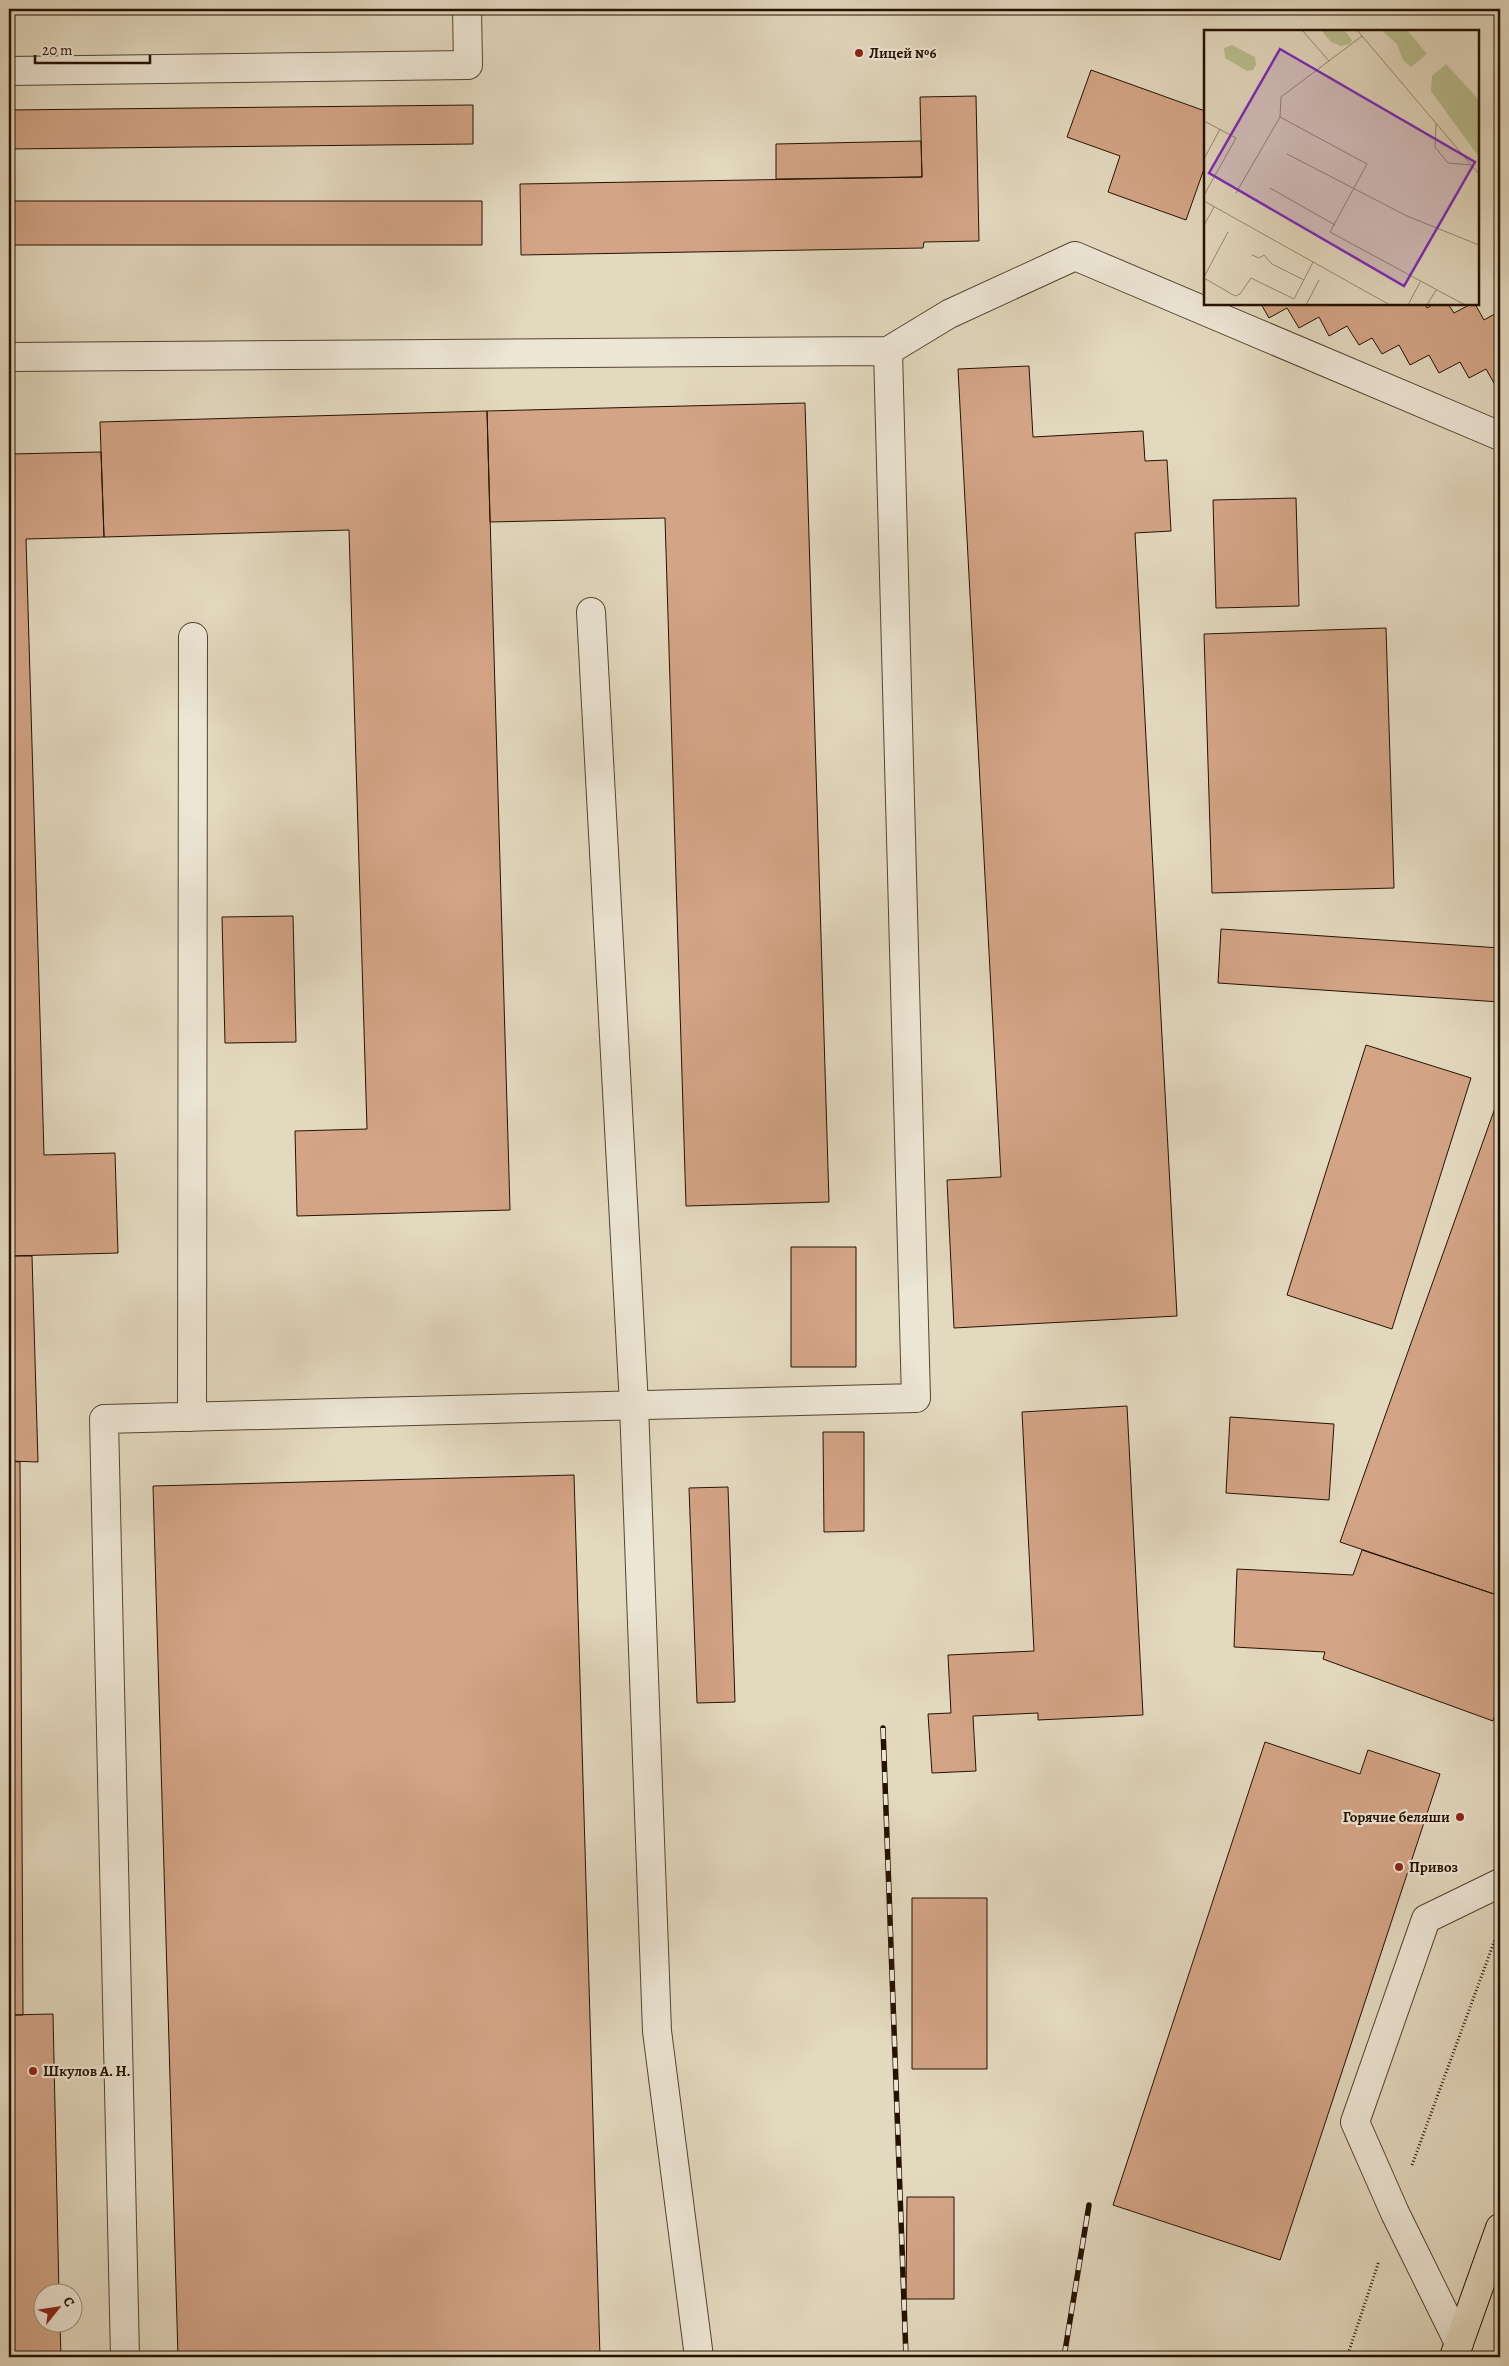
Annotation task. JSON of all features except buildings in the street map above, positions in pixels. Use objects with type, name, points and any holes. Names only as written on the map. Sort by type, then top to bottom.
[{"type":"highway","points":[[1457,2350],[1500,2228]]},
{"type":"lane","points":[[9,71],[468,65],[467,9]]},
{"type":"lane","points":[[9,357],[888,351],[949,314],[1075,256],[1500,436]]},
{"type":"lane","points":[[125,2357],[104,1419],[916,1398],[888,351]]},
{"type":"lane","points":[[591,612],[634,1405],[657,2031],[699,2357]]},
{"type":"lane","points":[[192,1418],[193,637]]},
{"type":"lane","points":[[1457,2350],[1355,2122],[1426,1919],[1500,1884]]},
{"type":"path","points":[[1347,2357],[1395,2213],[1500,1926]]},
{"type":"railway","points":[[883,1728],[906,2357]]},
{"type":"railway","points":[[1064,2357],[1089,2205]]},
{"type":"place","name":"Лицей №6","points":[[859,53]]},
{"type":"place","name":"Горячие беляши","points":[[1460,1817]]},
{"type":"place","name":"Привоз","points":[[1399,1867]]},
{"type":"place","name":"Шкулов А. Н.","points":[[33,2071]]}]
